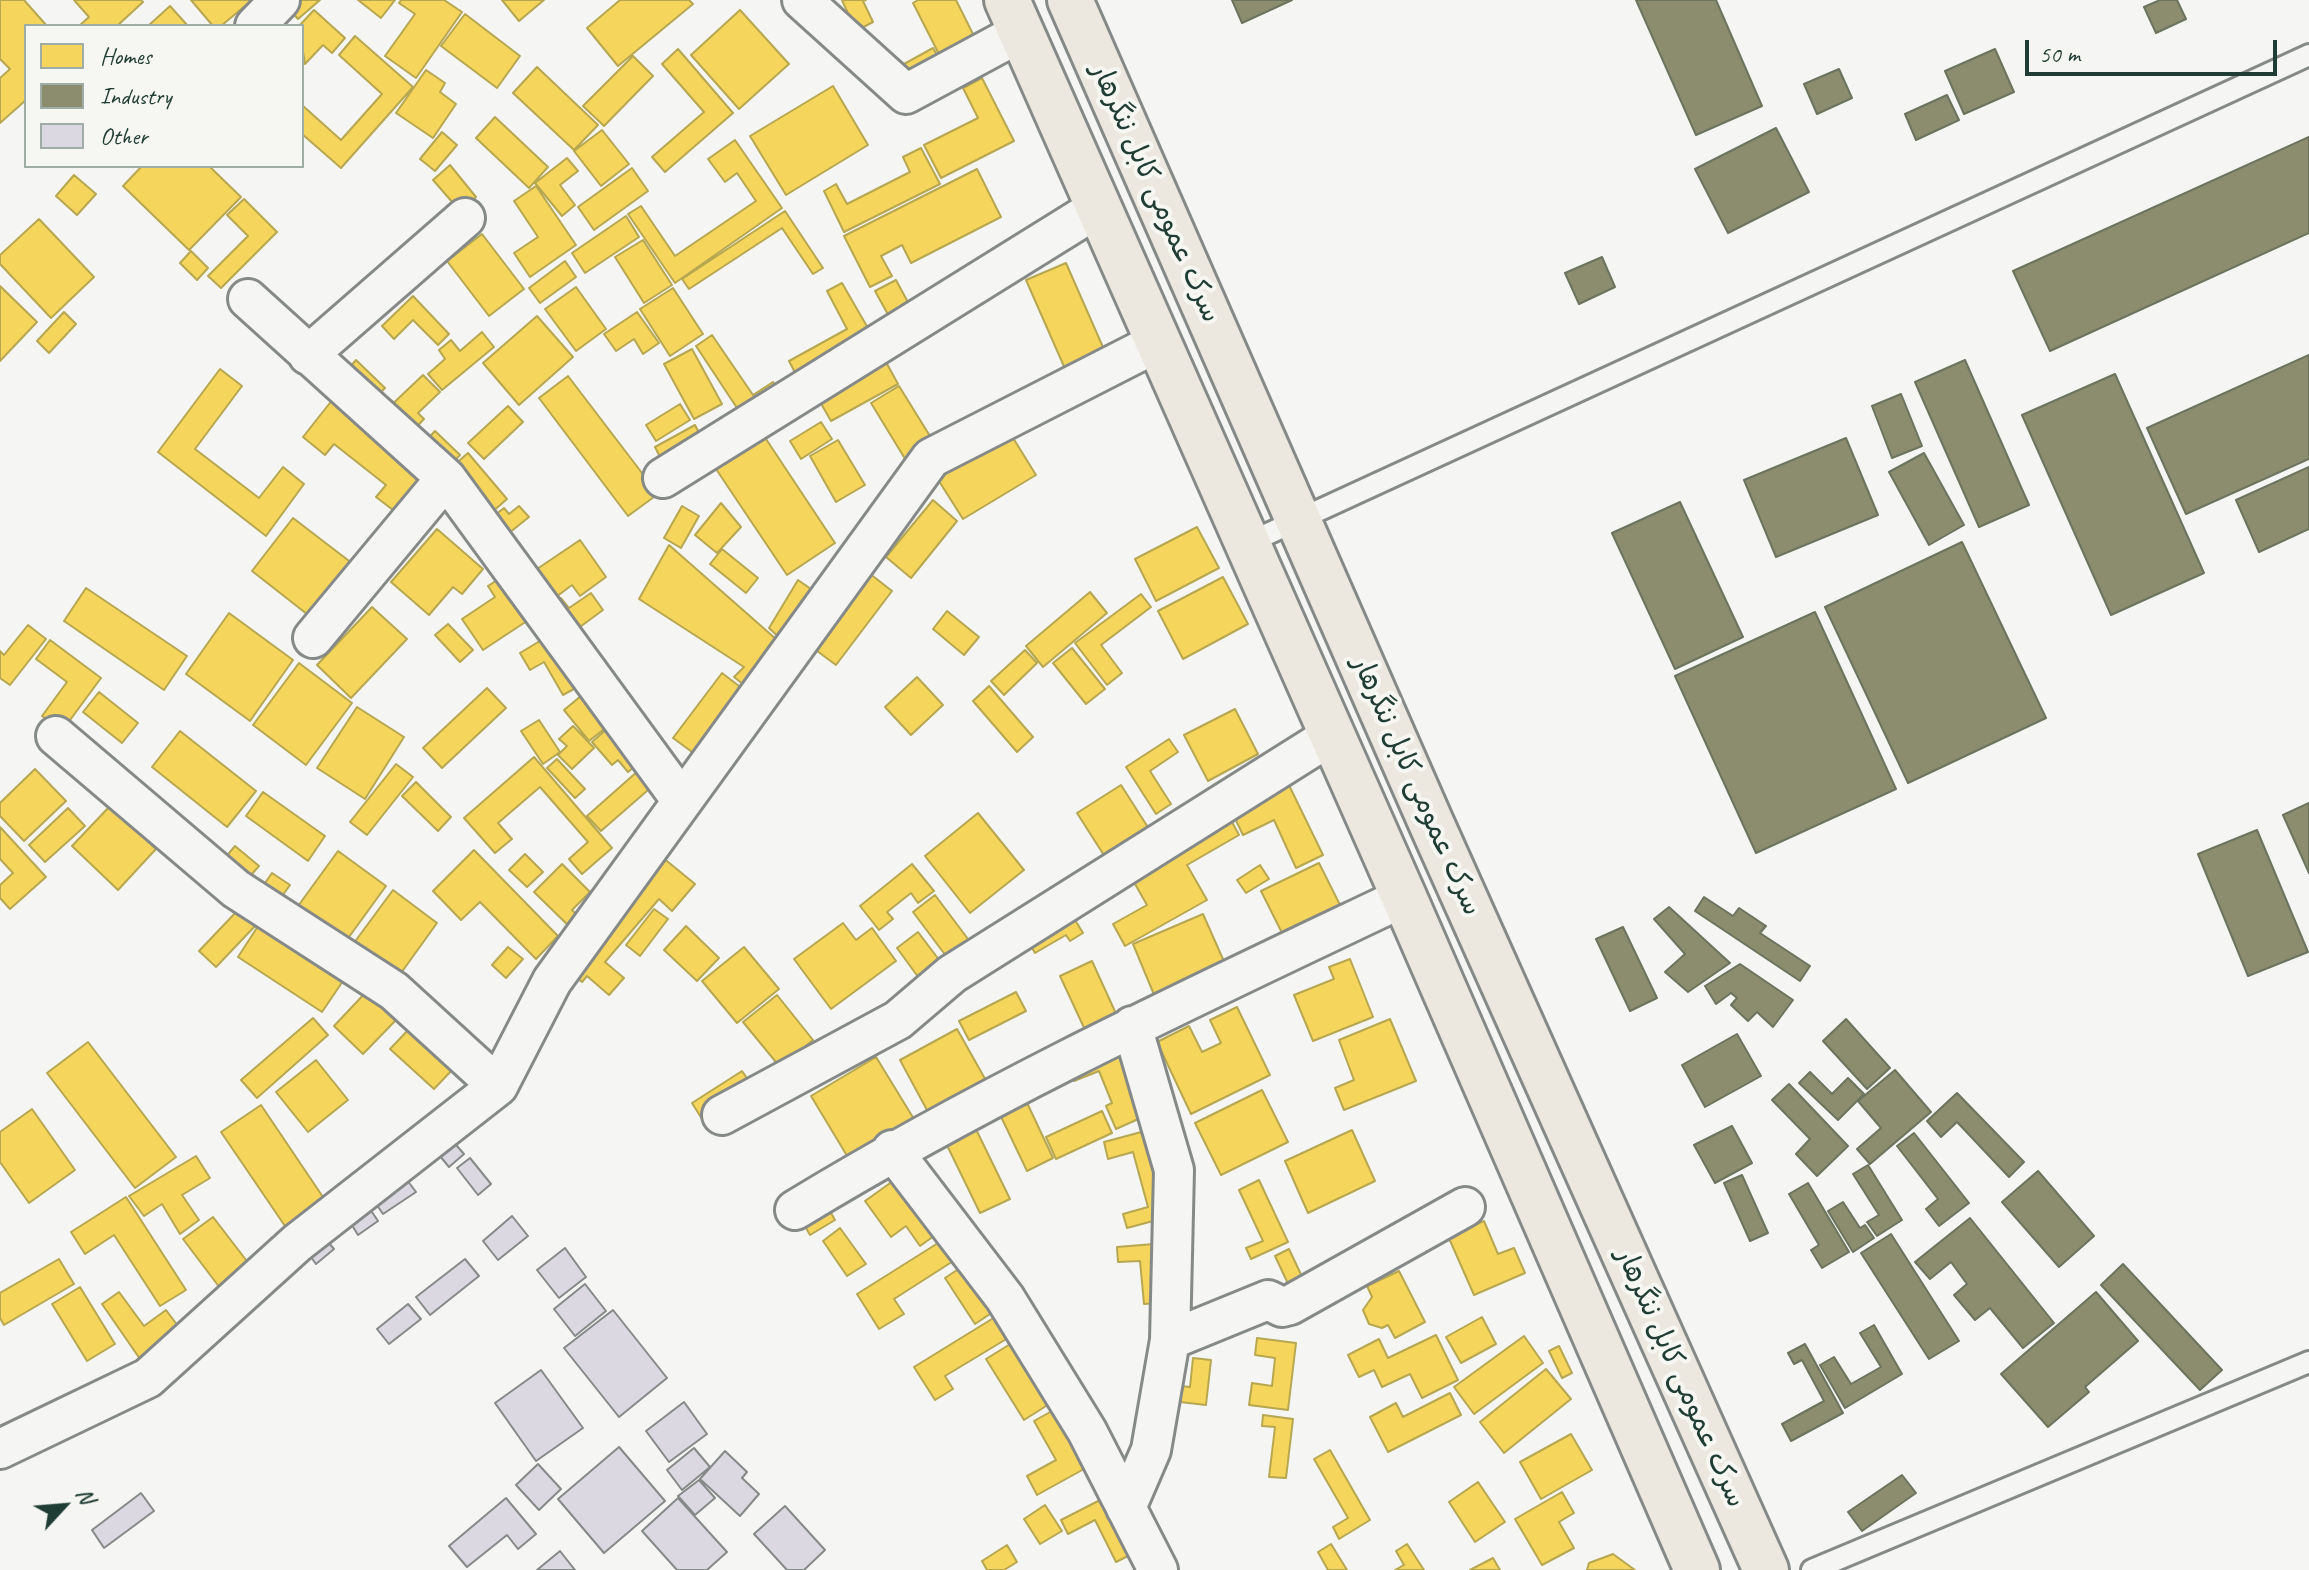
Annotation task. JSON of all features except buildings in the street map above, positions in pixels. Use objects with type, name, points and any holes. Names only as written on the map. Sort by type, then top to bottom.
[{"type":"highway","name":"سرک عمومی کابل ننگرهار","points":[[1070,0],[1300,518],[1432,825],[1766,1570]]},
{"type":"highway","name":"سرک عمومی کابل ننگرهار","points":[[1014,16],[1404,897],[1697,1570]]},
{"type":"street","points":[[257,24],[280,0]]},
{"type":"street","points":[[802,0],[906,94],[1014,16]]},
{"type":"street","points":[[663,478],[1099,207]]},
{"type":"street","points":[[308,355],[465,218]]},
{"type":"street","points":[[248,299],[446,478],[682,801]]},
{"type":"street","points":[[0,1449],[148,1378],[297,1243],[498,1086],[552,981],[931,458],[1158,342]]},
{"type":"street","points":[[313,638],[446,478]]},
{"type":"street","points":[[722,1115],[898,1020],[952,974],[1332,735]]},
{"type":"street","points":[[56,736],[236,889],[394,991],[498,1086]]},
{"type":"street","points":[[795,1210],[892,1150],[1132,1026],[1404,897]]},
{"type":"street","points":[[1126,1508],[1151,1450],[1170,1340],[1174,1170],[1132,1026]]},
{"type":"street","points":[[892,1150],[1005,1298],[1087,1431],[1158,1570]]},
{"type":"street","points":[[1170,1340],[1268,1300],[1282,1307],[1290,1305],[1465,1207]]},
{"type":"lane","points":[[1248,543],[2309,55]]},
{"type":"lane","points":[[1812,1570],[2309,1362]]}]
